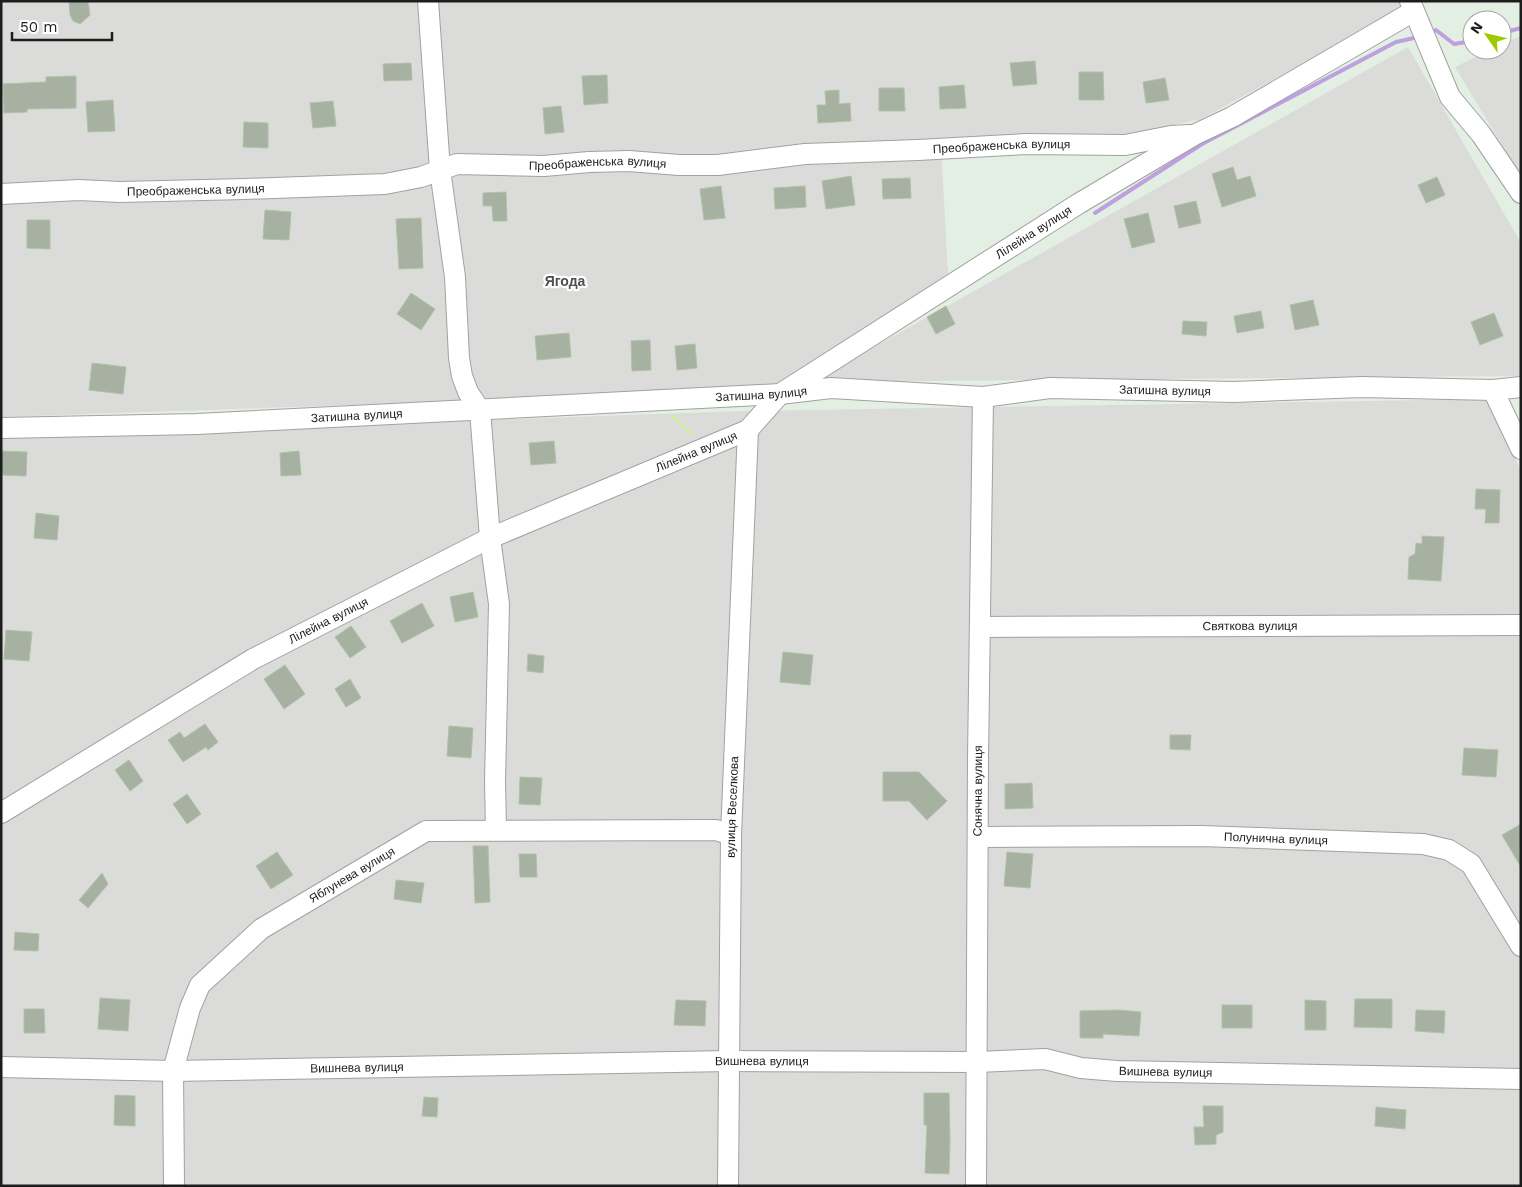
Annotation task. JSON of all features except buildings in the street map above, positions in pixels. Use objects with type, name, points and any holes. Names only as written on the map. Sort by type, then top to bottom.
[{"type":"street","points":[[428,1],[440,170],[455,277],[456,319],[462,376],[480,410],[490,538],[499,604],[496,830]]},
{"type":"street","points":[[1412,6],[1450,97],[1481,134],[1521,193]]},
{"type":"street","name":"Лілейна вулиця","points":[[1,813],[253,659],[490,538],[748,430],[780,394],[1078,204],[1196,134],[1232,117],[1412,6]]},
{"type":"street","name":"Преображенська вулиця","points":[[1,194],[79,190],[120,192],[385,184],[421,177],[457,164],[544,166],[630,161],[679,165],[718,165],[805,154],[1026,144],[1125,145],[1171,136],[1196,134]]},
{"type":"street","name":"Затишна вулиця","points":[[1,428],[198,424],[780,394],[831,388],[983,396],[1050,388],[1234,392],[1362,387],[1493,390],[1521,387]]},
{"type":"street","points":[[1493,390],[1521,449]]},
{"type":"street","name":"Сонячна вулиця","points":[[976,1186],[983,396]]},
{"type":"street","name":"вулиця Веселкова","points":[[728,1186],[731,836],[748,430]]},
{"type":"street","name":"Святкова вулиця","points":[[980,627],[1521,625]]},
{"type":"street","name":"Яблунева вулиця","points":[[174,1186],[173,1071],[190,1008],[200,985],[261,929],[426,831],[716,830],[731,836]]},
{"type":"street","name":"Полунична вулиця","points":[[978,837],[1202,836],[1423,844],[1449,850],[1471,864],[1521,946]]},
{"type":"street","name":"Вишнева вулиця","points":[[1,1066],[173,1071],[729,1061],[977,1062],[1045,1059],[1081,1068],[1117,1071],[1521,1079]]},
{"type":"shaded area","points":[[1,1],[1420,1],[1201,119],[1117,137],[941,145],[948,274],[775,386],[497,400],[1,417]]},
{"type":"shaded area","points":[[1521,36],[1521,176],[1455,67],[1469,60],[1512,60],[1512,40]]},
{"type":"shaded area","points":[[1408,47],[1521,243],[1521,376],[812,382]]},
{"type":"shaded area","points":[[1488,399],[1521,471],[1521,1186],[1,1186],[1,437],[743,411]]},
{"type":"waterway","points":[[1512,30],[1521,28]]},
{"type":"waterway","points":[[1434,31],[1436,30],[1454,44],[1462,43]]},
{"type":"waterway","points":[[1095,213],[1202,144],[1396,42],[1414,38]]},
{"type":"district","name":"Ягода","points":[[565,281]]}]
